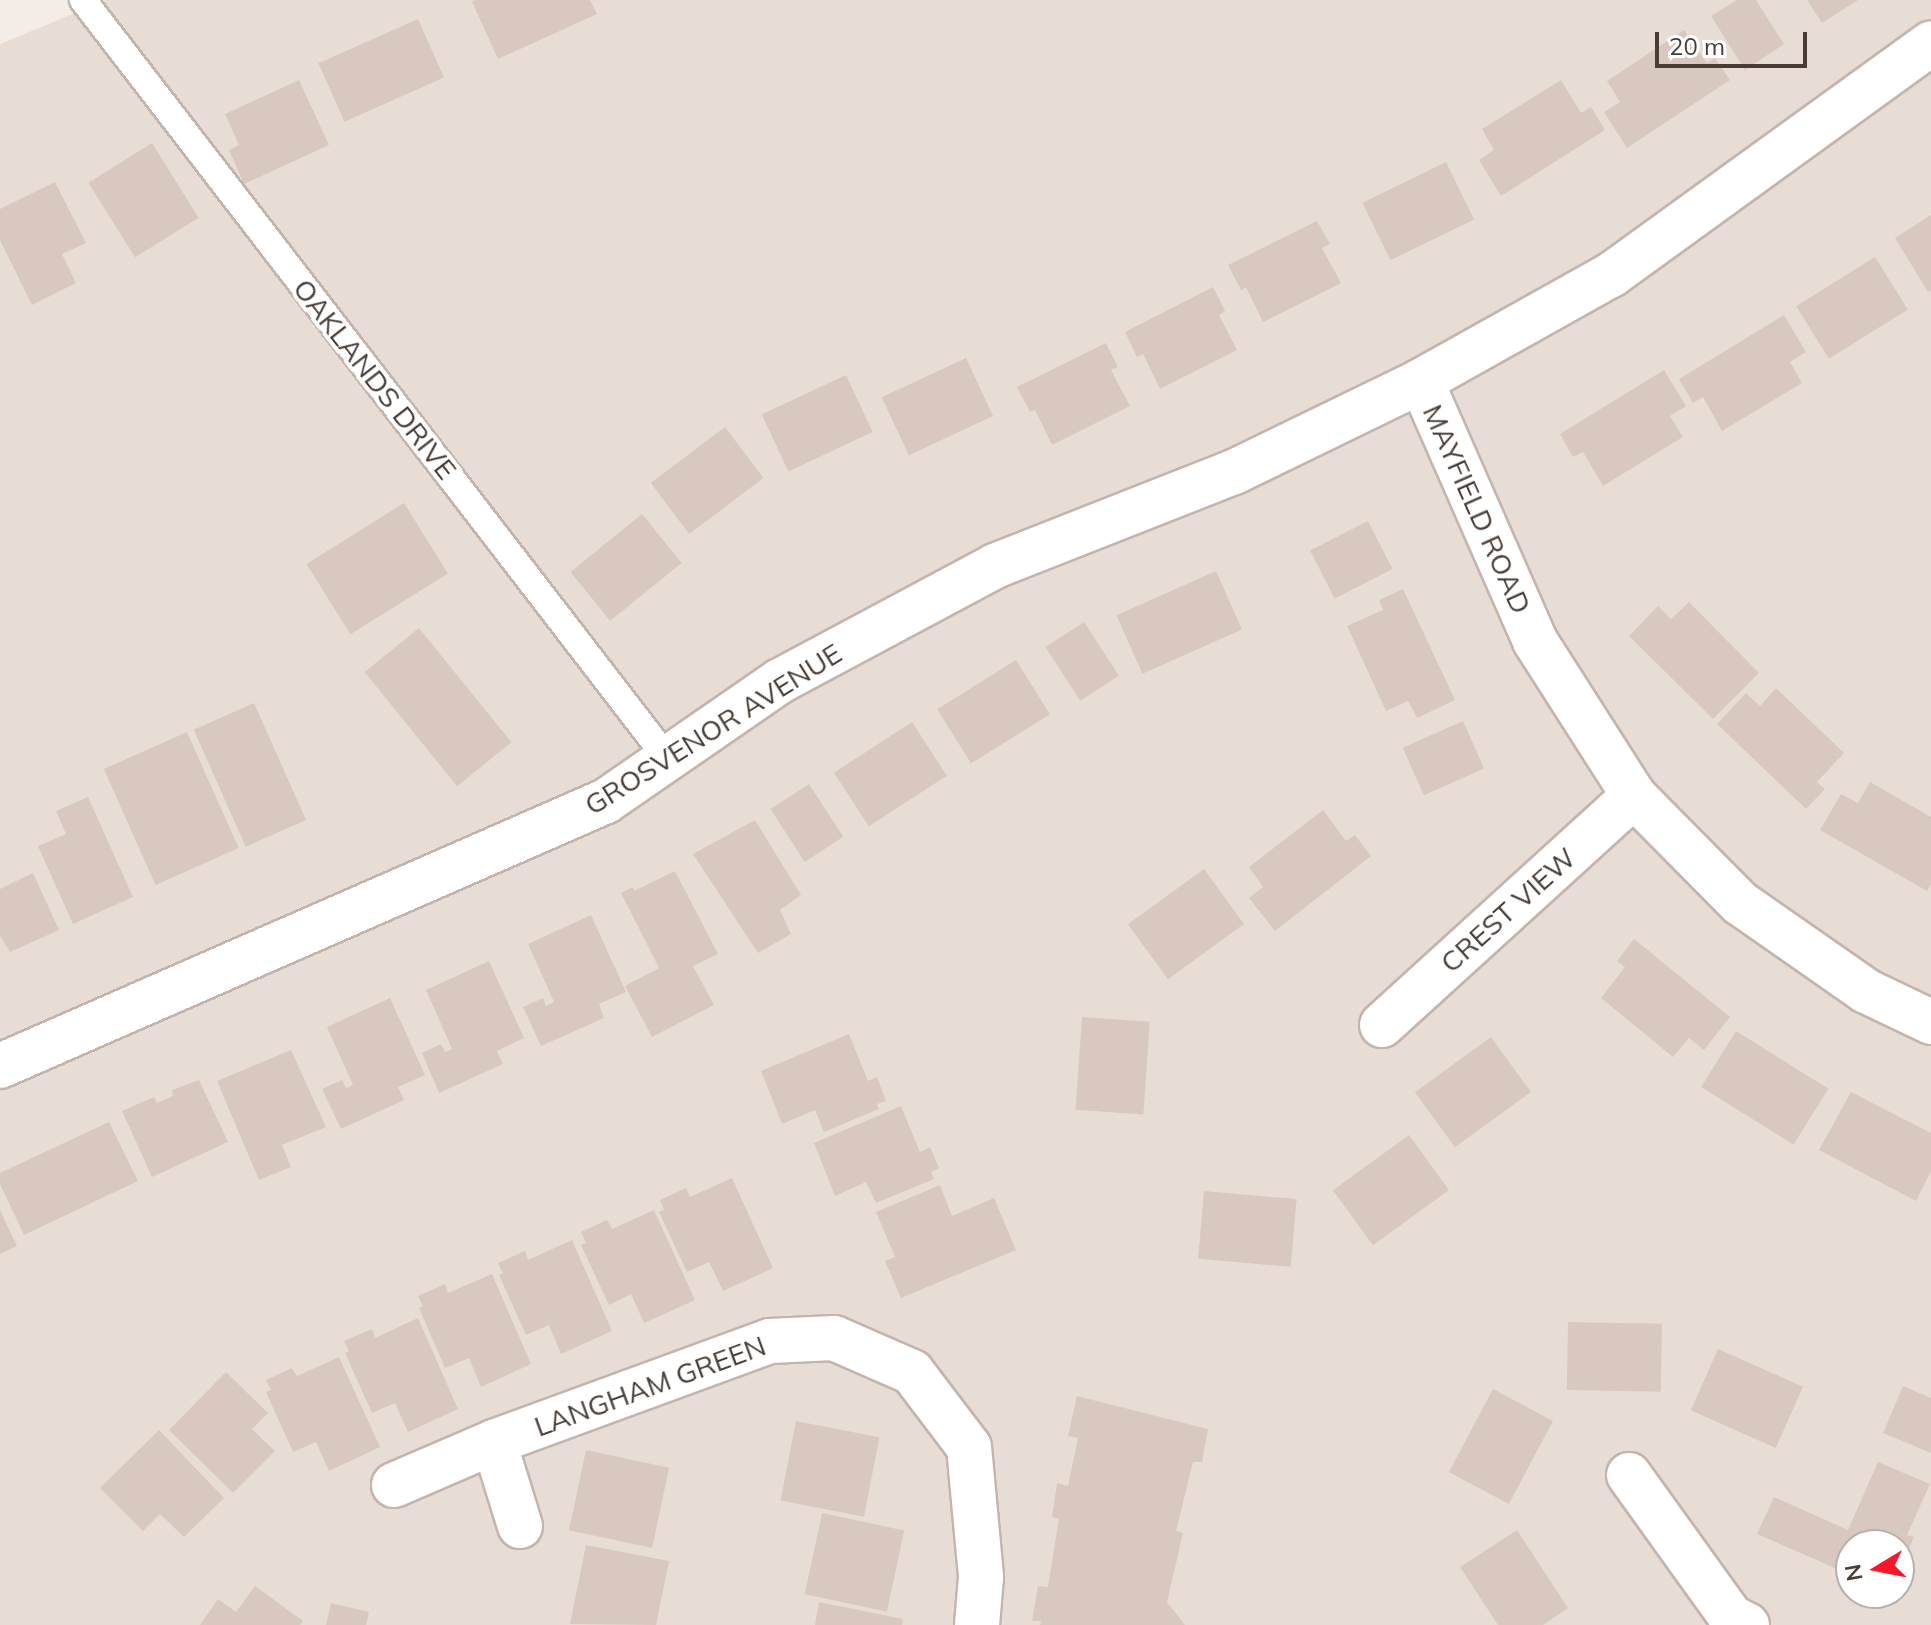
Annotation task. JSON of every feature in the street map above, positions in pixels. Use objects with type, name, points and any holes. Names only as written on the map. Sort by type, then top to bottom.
[{"type":"street","name":"MAYFIELD ROAD","points":[[1931,43],[1611,275],[1421,381],[1535,641],[1634,796],[1740,903],[1866,991],[1931,1022]]},
{"type":"street","name":"GROSVENOR AVENUE","points":[[0,1066],[606,801],[780,681],[995,566],[1234,472],[1421,381]]},
{"type":"street","name":"CREST VIEW","points":[[1382,1025],[1634,796]]},
{"type":"street","name":"LANGHAM GREEN","points":[[394,1485],[494,1442],[770,1341],[834,1338],[912,1372],[969,1447],[981,1577],[977,1625]]},
{"type":"street","points":[[494,1442],[520,1526]]},
{"type":"street","points":[[1629,1475],[1731,1617],[1747,1625]]},
{"type":"lane","name":"OAKLANDS DRIVE","points":[[83,0],[667,758]]},
{"type":"shaded area","points":[[106,0],[1931,0],[1931,1625],[0,1625],[0,44]]},
{"type":"building","points":[[590,0],[597,14],[498,59],[472,2]]},
{"type":"building","points":[[1737,0],[1756,0],[1784,44],[1745,70],[1711,16]]},
{"type":"building","points":[[1807,0],[1858,0],[1822,23]]},
{"type":"building","points":[[418,19],[444,77],[344,122],[318,63]]},
{"type":"building","points":[[1684,30],[1707,63],[1715,58],[1730,80],[1627,148],[1604,112],[1620,102],[1607,81]]},
{"type":"building","points":[[299,80],[329,145],[244,184],[229,150],[239,145],[225,114]]},
{"type":"building","points":[[1561,80],[1581,113],[1591,107],[1605,130],[1501,196],[1479,160],[1494,150],[1482,129]]},
{"type":"building","points":[[152,143],[199,218],[135,257],[88,183]]},
{"type":"building","points":[[1446,162],[1474,220],[1390,260],[1362,203]]},
{"type":"building","points":[[55,182],[86,243],[62,254],[76,283],[32,305],[0,240],[0,209]]},
{"type":"building","points":[[1931,215],[1931,290],[1928,292],[1895,238]]},
{"type":"building","points":[[1317,221],[1330,244],[1322,248],[1341,283],[1263,322],[1246,287],[1241,290],[1228,265]]},
{"type":"building","points":[[1875,257],[1908,310],[1829,359],[1796,306]]},
{"type":"building","points":[[1213,287],[1225,311],[1219,315],[1237,350],[1160,389],[1143,354],[1137,357],[1125,332]]},
{"type":"building","points":[[1784,315],[1806,352],[1790,362],[1802,383],[1722,431],[1703,397],[1693,403],[1679,379]]},
{"type":"building","points":[[1106,343],[1118,367],[1111,370],[1130,406],[1052,445],[1035,410],[1030,412],[1017,387]]},
{"type":"building","points":[[966,358],[993,416],[909,455],[882,397]]},
{"type":"building","points":[[1664,370],[1686,406],[1670,416],[1683,437],[1603,486],[1583,452],[1573,457],[1560,434]]},
{"type":"building","points":[[846,375],[873,432],[788,471],[762,414]]},
{"type":"building","points":[[725,427],[764,478],[689,534],[651,483]]},
{"type":"building","points":[[404,503],[448,573],[350,634],[306,564]]},
{"type":"building","points":[[642,514],[682,563],[610,621],[571,572]]},
{"type":"building","points":[[1368,521],[1393,569],[1335,599],[1310,551]]},
{"type":"building","points":[[1216,571],[1242,629],[1142,674],[1116,615]]},
{"type":"building","points":[[1403,589],[1455,700],[1417,718],[1408,701],[1386,711],[1347,626],[1383,610],[1379,600]]},
{"type":"building","points":[[1689,602],[1759,673],[1713,719],[1629,636],[1658,606],[1671,619]]},
{"type":"building","points":[[1084,622],[1119,676],[1080,701],[1045,647]]},
{"type":"building","points":[[419,628],[512,742],[457,786],[365,672]]},
{"type":"building","points":[[1016,660],[1050,714],[971,764],[937,709]]},
{"type":"building","points":[[1776,688],[1844,753],[1817,782],[1825,789],[1806,809],[1717,724],[1746,693],[1760,706]]},
{"type":"building","points":[[254,703],[306,820],[246,847],[194,730]]},
{"type":"building","points":[[1463,721],[1484,769],[1424,795],[1403,748]]},
{"type":"building","points":[[912,722],[947,776],[869,826],[834,773]]},
{"type":"building","points":[[187,732],[239,848],[156,885],[104,769]]},
{"type":"building","points":[[1870,782],[1931,817],[1931,884],[1927,891],[1820,830],[1841,794],[1858,803]]},
{"type":"building","points":[[809,784],[843,837],[805,862],[770,809]]},
{"type":"building","points":[[88,797],[133,897],[73,924],[38,846],[66,834],[56,811]]},
{"type":"building","points":[[1323,810],[1346,841],[1355,835],[1371,856],[1275,931],[1249,898],[1263,887],[1249,867]]},
{"type":"building","points":[[755,820],[801,895],[780,910],[791,934],[758,953],[693,854]]},
{"type":"building","points":[[1204,869],[1244,924],[1168,979],[1128,924]]},
{"type":"building","points":[[675,871],[718,954],[693,966],[714,1005],[652,1037],[625,986],[659,968],[621,893],[633,887],[634,891]]},
{"type":"building","points":[[33,873],[59,930],[10,952],[0,936],[0,889]]},
{"type":"building","points":[[591,915],[626,992],[599,1004],[604,1018],[541,1046],[523,1007],[543,998],[546,1006],[554,1002],[528,944]]},
{"type":"building","points":[[1634,939],[1730,1017],[1704,1050],[1689,1038],[1673,1057],[1601,998],[1625,967],[1617,961]]},
{"type":"building","points":[[489,961],[524,1038],[497,1051],[503,1064],[439,1093],[422,1053],[441,1044],[445,1052],[452,1049],[426,990]]},
{"type":"building","points":[[390,998],[425,1075],[398,1087],[404,1100],[341,1129],[322,1089],[342,1080],[346,1088],[353,1085],[327,1027]]},
{"type":"building","points":[[1082,1017],[1150,1022],[1143,1115],[1076,1110]]},
{"type":"building","points":[[1736,1031],[1828,1089],[1793,1145],[1701,1087]]},
{"type":"building","points":[[849,1034],[868,1081],[877,1077],[886,1101],[877,1104],[879,1109],[824,1132],[815,1110],[782,1124],[761,1071]]},
{"type":"building","points":[[1491,1037],[1531,1092],[1455,1147],[1415,1092]]},
{"type":"building","points":[[291,1050],[326,1127],[282,1145],[291,1167],[259,1180],[217,1081]]},
{"type":"building","points":[[199,1080],[228,1142],[152,1177],[122,1111],[154,1097],[157,1103],[173,1096],[172,1090]]},
{"type":"building","points":[[1851,1092],[1931,1133],[1931,1171],[1916,1201],[1819,1150]]},
{"type":"building","points":[[901,1106],[920,1152],[930,1147],[939,1168],[931,1172],[934,1179],[876,1203],[866,1182],[835,1196],[814,1143]]},
{"type":"building","points":[[109,1122],[138,1181],[24,1235],[0,1184],[0,1173]]},
{"type":"building","points":[[1409,1135],[1449,1190],[1373,1245],[1333,1190]]},
{"type":"building","points":[[732,1178],[773,1268],[723,1291],[709,1262],[687,1272],[659,1212],[664,1210],[660,1200],[686,1188],[690,1197]]},
{"type":"building","points":[[940,1185],[952,1216],[994,1198],[1016,1250],[901,1298],[885,1261],[895,1257],[876,1212]]},
{"type":"building","points":[[1204,1191],[1297,1199],[1291,1267],[1198,1259]]},
{"type":"building","points":[[0,1210],[17,1246],[0,1254]]},
{"type":"building","points":[[654,1210],[695,1300],[644,1323],[631,1294],[609,1305],[581,1245],[586,1243],[581,1232],[607,1220],[612,1229]]},
{"type":"building","points":[[572,1240],[612,1331],[561,1354],[549,1325],[526,1335],[499,1275],[503,1273],[498,1263],[525,1251],[528,1260]]},
{"type":"building","points":[[492,1274],[531,1364],[481,1387],[469,1358],[445,1368],[419,1308],[423,1306],[418,1296],[445,1284],[448,1293]]},
{"type":"building","points":[[418,1318],[458,1409],[408,1432],[395,1403],[372,1413],[345,1353],[349,1351],[344,1341],[372,1329],[375,1338]]},
{"type":"building","points":[[1568,1322],[1662,1324],[1661,1392],[1567,1390]]},
{"type":"building","points":[[1718,1349],[1803,1387],[1776,1448],[1691,1410]]},
{"type":"building","points":[[339,1357],[380,1447],[329,1471],[316,1442],[293,1452],[266,1392],[271,1390],[266,1380],[292,1368],[297,1376]]},
{"type":"building","points":[[226,1372],[268,1413],[252,1429],[275,1451],[233,1493],[169,1430]]},
{"type":"building","points":[[1903,1386],[1931,1398],[1931,1453],[1883,1433]]},
{"type":"building","points":[[1493,1389],[1553,1421],[1509,1504],[1449,1472]]},
{"type":"building","points":[[1077,1396],[1208,1429],[1202,1462],[1193,1462],[1176,1531],[1183,1533],[1167,1602],[1185,1625],[1040,1625],[1041,1621],[1032,1621],[1038,1586],[1048,1587],[1059,1519],[1052,1517],[1057,1483],[1068,1486],[1078,1438],[1068,1436]]},
{"type":"building","points":[[796,1421],[879,1437],[864,1517],[781,1501]]},
{"type":"building","points":[[159,1430],[224,1498],[184,1537],[160,1514],[143,1531],[100,1488]]},
{"type":"building","points":[[586,1450],[669,1468],[652,1548],[569,1530]]},
{"type":"building","points":[[1878,1462],[1930,1484],[1910,1529],[1848,1529]]},
{"type":"building","points":[[1774,1497],[1846,1529],[1835,1529],[1835,1568],[1757,1534]]},
{"type":"building","points":[[822,1513],[904,1530],[887,1612],[805,1594]]},
{"type":"building","points":[[1517,1530],[1568,1608],[1543,1625],[1498,1625],[1460,1567]]},
{"type":"building","points":[[586,1545],[669,1561],[656,1625],[570,1624]]},
{"type":"building","points":[[255,1586],[303,1621],[300,1625],[200,1625],[218,1599],[236,1612]]},
{"type":"building","points":[[819,1602],[903,1619],[902,1625],[815,1625]]},
{"type":"building","points":[[331,1603],[369,1612],[366,1625],[326,1625]]}]
